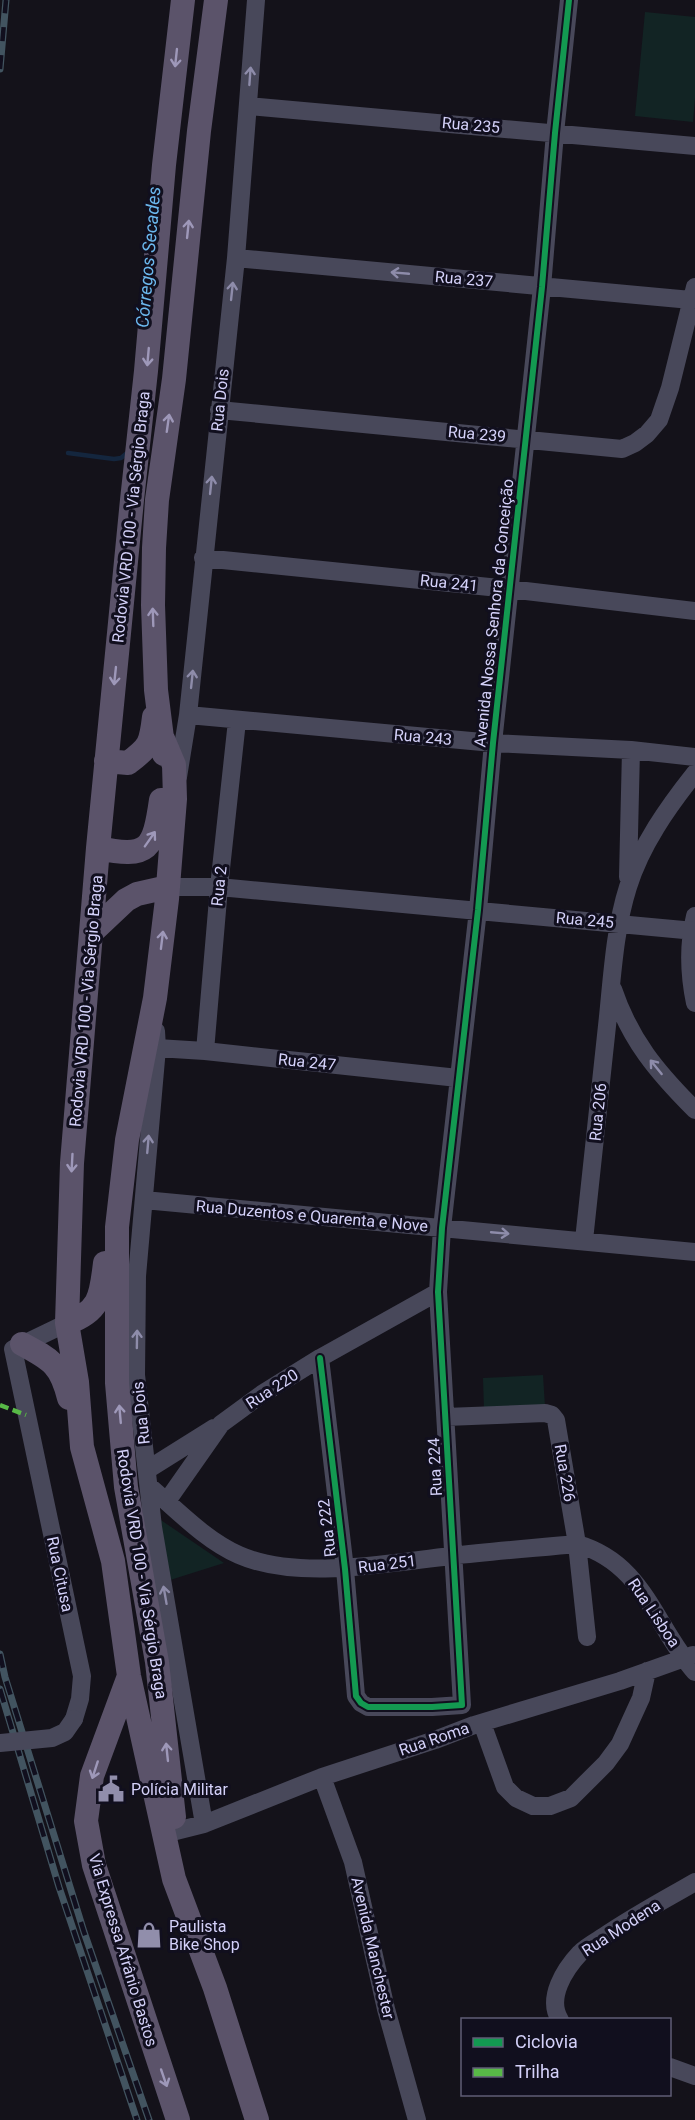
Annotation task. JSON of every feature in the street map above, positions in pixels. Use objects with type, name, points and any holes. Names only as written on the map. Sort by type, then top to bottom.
[{"type":"main road","name":"Rodovia VRD 100 - Via Sérgio Braga","points":[[183,0],[164,165],[146,371],[98,848],[72,1163],[67,1323],[77,1382],[82,1447],[113,1562],[129,1676],[174,1879],[215,1988],[258,2120]]},
{"type":"main road","name":"Rodovia VRD 100 - Via Sérgio Braga","points":[[215,1988],[181,1861],[176,1831],[166,1657],[126,1487],[117,1383],[117,1227],[135,1091],[155,998],[168,887],[175,799],[174,765],[163,739],[156,690],[153,576],[158,500],[174,379],[202,97],[216,0]]},
{"type":"main road","points":[[106,761],[128,763],[151,741],[156,690]]},
{"type":"main road","points":[[98,848],[125,854],[139,851],[151,841],[157,828],[165,769],[163,739]]},
{"type":"main road","points":[[91,933],[126,900],[137,894],[168,887]]},
{"type":"main road","points":[[67,1323],[83,1317],[93,1309],[99,1299],[114,1188],[135,1091]]},
{"type":"main road","points":[[18,1347],[53,1363],[63,1376],[82,1447]]},
{"type":"main road","points":[[113,1562],[140,1656],[150,1662],[166,1657]]},
{"type":"main road","name":"Via Expressa Afrânio Bastos","points":[[129,1676],[92,1776],[86,1821],[94,1865],[178,2120]]},
{"type":"street","name":"Rua Dois","points":[[175,799],[188,715],[236,258],[256,0]]},
{"type":"street","name":"Avenida Nossa Senhora da Conceição","points":[[442,1228],[478,910],[492,743],[542,287],[555,133],[570,0]]},
{"type":"street","name":"Rua 235","points":[[248,106],[695,146]]},
{"type":"street","name":"Rua 237","points":[[236,258],[542,287],[693,294]]},
{"type":"street","name":"Rua 239","points":[[219,410],[622,449],[647,434],[658,420],[670,387],[693,294]]},
{"type":"street","name":"Rua 241","points":[[203,558],[509,589],[695,611]]},
{"type":"street","name":"Rua 243","points":[[188,715],[492,743],[631,750],[695,757]]},
{"type":"street","name":"Rua 2","points":[[205,1051],[219,887],[237,721]]},
{"type":"street","points":[[628,887],[631,750]]},
{"type":"street","points":[[628,887],[636,866],[666,810],[695,773]]},
{"type":"street","name":"Rua 245","points":[[168,887],[219,887],[620,923],[694,926]]},
{"type":"street","name":"Rua 206","points":[[584,1240],[612,985],[620,923],[628,887]]},
{"type":"street","points":[[694,926],[690,975],[695,1003]]},
{"type":"street","points":[[612,985],[623,1017],[640,1047],[673,1089],[695,1110]]},
{"type":"street","name":"Rua Dois","points":[[155,998],[157,1048],[137,1276],[136,1375],[166,1657],[204,1824]]},
{"type":"street","points":[[605,1047],[618,1045],[640,1047]]},
{"type":"street","name":"Rua 247","points":[[157,1048],[458,1078]]},
{"type":"street","name":"Rua Duzentos e Quarenta e Nove","points":[[144,1200],[695,1252]]},
{"type":"street","name":"Rua 224","points":[[432,1707],[462,1705],[438,1292],[442,1228]]},
{"type":"street","name":"Rua 220","points":[[167,1501],[221,1424],[262,1394],[320,1358],[438,1292]]},
{"type":"street","points":[[18,1347],[67,1323]]},
{"type":"street","name":"Rua Citusa","points":[[0,1743],[52,1738],[65,1732],[74,1719],[80,1699],[82,1676],[18,1347]]},
{"type":"street","name":"Rua 222","points":[[320,1358],[345,1569],[356,1696],[361,1704],[368,1707],[432,1707]]},
{"type":"street","name":"Rua 226","points":[[446,1417],[545,1413],[552,1415],[556,1420],[578,1544],[587,1637]]},
{"type":"street","points":[[148,1478],[221,1424]]},
{"type":"street","name":"Rua 251","points":[[148,1478],[167,1501],[211,1539],[240,1556],[276,1566],[345,1569],[578,1544]]},
{"type":"street","name":"Rua Lisboa","points":[[578,1544],[592,1548],[617,1562],[639,1586],[691,1662]]},
{"type":"street","name":"Rua Roma","points":[[176,1831],[204,1824],[322,1777],[482,1723],[647,1671],[691,1662]]},
{"type":"street","points":[[482,1723],[505,1787],[516,1798],[533,1806],[550,1806],[571,1798],[606,1763],[620,1744],[634,1718],[647,1671]]},
{"type":"street","points":[[432,1707],[435,1740]]},
{"type":"street","name":"Avenida Manchester","points":[[322,1777],[353,1862],[386,2009],[417,2120]]},
{"type":"street","name":"Rua Modena","points":[[559,2018],[554,1998],[563,1976],[581,1952],[622,1923],[695,1882]]},
{"type":"street","points":[[671,2068],[695,2076]]},
{"type":"shaded area","points":[[645,12],[695,17],[693,122],[635,116]]},
{"type":"shaded area","points":[[543,1375],[545,1407],[484,1410],[483,1378]]},
{"type":"shaded area","points":[[152,1514],[224,1563],[167,1581]]},
{"type":"waterway","name":"Córregos Secades","points":[[68,453],[114,459],[121,458],[127,453]]},
{"type":"railway","points":[[0,69],[6,0]]},
{"type":"railway","points":[[0,1654],[5,1677],[84,1932],[149,2120]]},
{"type":"railway","points":[[0,1689],[59,1887],[137,2120]]},
{"type":"marked path","points":[[0,1405],[26,1415]]},
{"type":"cycle path","points":[[320,1358],[345,1569],[356,1696],[368,1707],[462,1705],[438,1292],[442,1228],[478,910],[569,0]]},
{"type":"place","name":"Polícia Militar","points":[[111,1789]]},
{"type":"place","name":"Paulista Bike Shop","points":[[149,1935]]}]
